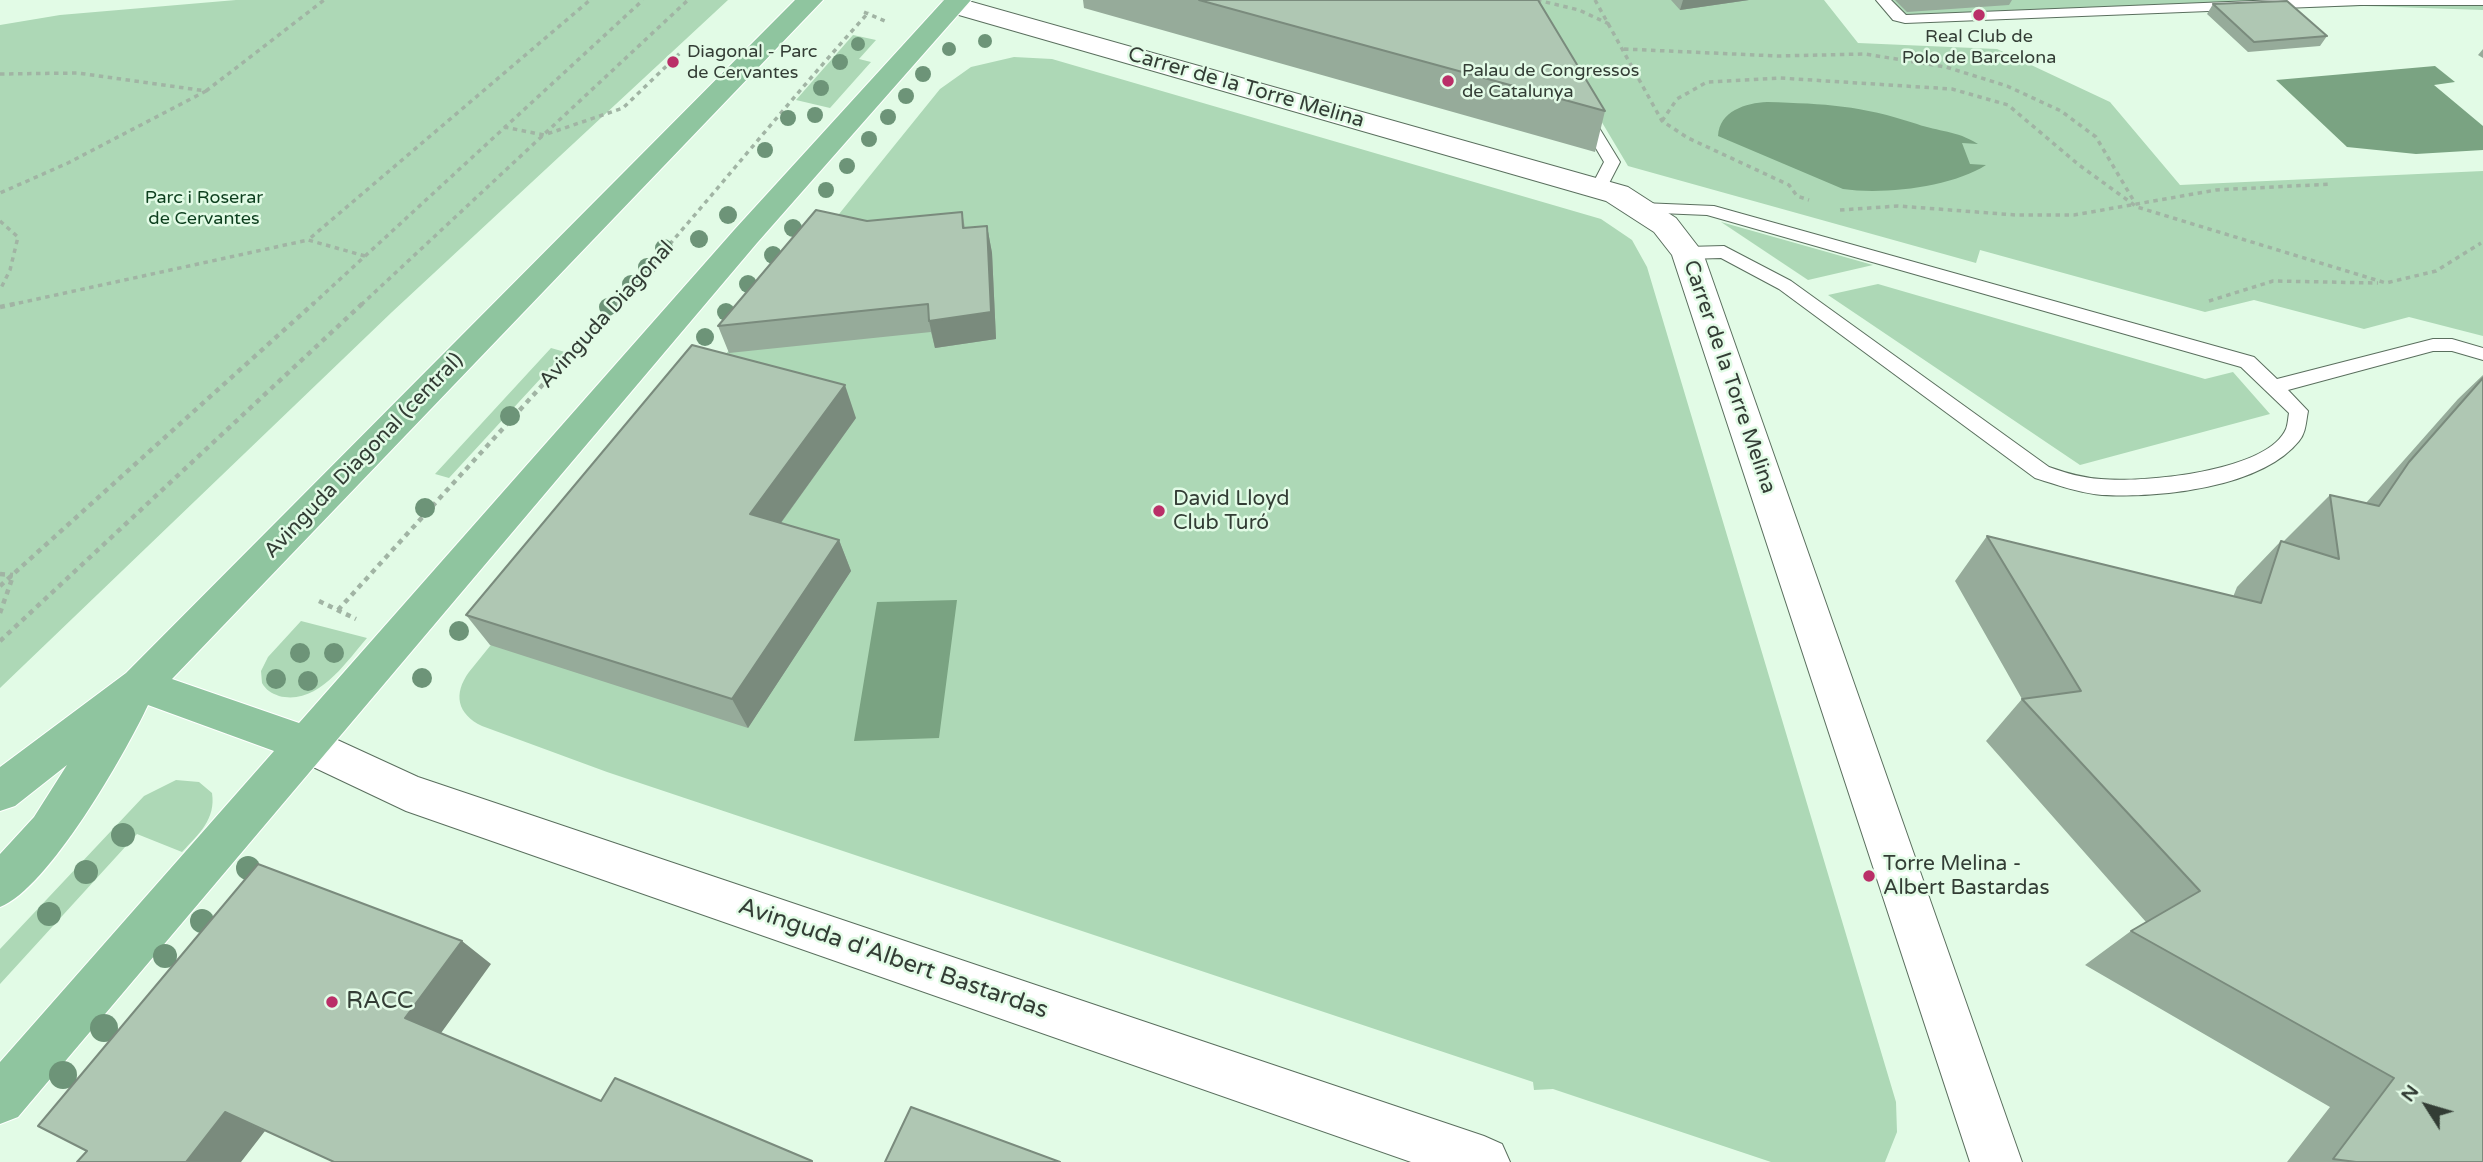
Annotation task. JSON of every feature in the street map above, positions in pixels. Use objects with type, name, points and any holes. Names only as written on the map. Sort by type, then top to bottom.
[{"type":"main road","name":"Avinguda Diagonal (central)","points":[[140,685],[810,0]]},
{"type":"main road","points":[[0,1099],[950,2]]},
{"type":"main road","points":[[140,685],[307,744]]},
{"type":"main road","points":[[0,792],[140,685]]},
{"type":"main road","points":[[0,886],[50,831],[140,685]]},
{"type":"street","name":"Carrer de la Torre Melina","points":[[950,2],[1617,194],[1665,225],[1687,253],[1996,1162]]},
{"type":"street","name":"Avinguda d'Albert Bastardas","points":[[307,744],[406,792],[1484,1162]]},
{"type":"lane","points":[[1884,0],[1898,17],[1905,19],[2360,1],[2483,1]]},
{"type":"lane","points":[[1578,106],[1612,162],[1598,189]]},
{"type":"lane","points":[[1642,208],[1708,210],[2247,362],[2299,411],[2294,435],[2265,460],[2200,480],[2140,486],[2080,484],[2042,473],[1785,285],[1724,253],[1687,253]]},
{"type":"lane","points":[[2273,387],[2433,345],[2452,345],[2483,354]]},
{"type":"path","points":[[0,192],[68,163],[206,91],[324,0]]},
{"type":"path","points":[[307,240],[590,0]]},
{"type":"path","points":[[0,584],[14,576],[643,0]]},
{"type":"path","points":[[0,641],[688,0]]},
{"type":"path","points":[[1537,0],[1579,10],[1609,24]]},
{"type":"path","points":[[1595,0],[1662,121],[1688,138],[1789,185],[1797,196],[1818,203]]},
{"type":"path","name":"Avinguda Diagonal","points":[[338,610],[691,222],[790,99],[869,12]]},
{"type":"path","points":[[1624,49],[1778,56],[1865,54],[1946,67],[2007,86],[2062,111],[2096,137],[2137,207]]},
{"type":"path","points":[[503,127],[544,135],[623,108],[682,51]]},
{"type":"path","points":[[0,74],[32,70],[114,76],[206,91]]},
{"type":"path","points":[[1662,121],[1677,100],[1707,82],[1780,78],[1952,89],[2008,105],[2078,165],[2137,207],[2386,283]]},
{"type":"path","points":[[1838,210],[1876,204],[2073,215],[2137,207],[2197,192],[2262,185],[2333,184]]},
{"type":"path","points":[[0,221],[18,237],[10,270],[0,290]]},
{"type":"path","points":[[0,307],[307,240],[366,256]]},
{"type":"path","points":[[2209,301],[2273,281],[2386,283],[2436,271],[2481,243]]},
{"type":"path","points":[[0,574],[14,576]]},
{"type":"path","points":[[0,613],[14,576]]},
{"type":"path","points":[[318,601],[363,622]]},
{"type":"green space","name":"Parc i Roserar de Cervantes","points":[[236,0],[728,0],[392,312],[0,688],[0,25],[60,15]]},
{"type":"green space","points":[[1529,0],[1824,0],[1858,43],[1997,49],[2110,102],[2180,185],[2483,171],[2483,336],[2409,317],[2364,329],[2254,300],[2205,312],[1980,250],[1976,263],[1628,166]]},
{"type":"green space","name":"Real Club de Polo de Barcelona","points":[[1876,0],[2483,0],[2483,10],[2364,6],[1893,21]]},
{"type":"green space","points":[[853,35],[876,40],[859,59],[871,62],[830,108],[796,100]]},
{"type":"green space","name":"David Lloyd Club Turó","points":[[1014,57],[1052,59],[1601,219],[1632,240],[1647,267],[1896,1102],[1897,1132],[1885,1162],[1771,1162],[1553,1089],[1534,1090],[1533,1082],[607,772],[482,726],[467,716],[459,696],[469,672],[940,89],[971,67]]},
{"type":"green space","points":[[1721,222],[1873,265],[1808,280]]},
{"type":"green space","points":[[1878,284],[2205,379],[2233,372],[2270,414],[2080,465],[1828,295]]},
{"type":"green space","points":[[551,348],[565,352],[449,478],[435,474]]},
{"type":"green space","points":[[301,621],[367,638],[340,670],[318,688],[306,695],[279,696],[269,691],[262,683],[261,671],[268,657]]},
{"type":"green space","points":[[176,780],[199,782],[212,793],[209,818],[194,839],[182,852],[137,834],[0,984],[0,949],[144,796]]},
{"type":"shaded area","points":[[2435,66],[2455,82],[2434,85],[2483,126],[2483,150],[2416,154],[2347,147],[2276,80]]},
{"type":"shaded area","points":[[1767,102],[1860,109],[1955,134],[1978,144],[1962,143],[1970,164],[1986,165],[1955,179],[1917,188],[1878,191],[1843,189],[1718,136],[1723,120],[1735,110]]},
{"type":"shaded area","points":[[957,600],[939,738],[854,741],[877,602]]},
{"type":"building","points":[[1199,0],[1538,0],[1605,111]]},
{"type":"building","points":[[2287,1],[2327,36],[2254,42],[2213,4]]},
{"type":"building","points":[[816,210],[867,221],[962,212],[963,228],[987,226],[991,312],[929,321],[928,304],[718,326]]},
{"type":"building","points":[[692,345],[845,385],[750,514],[839,540],[732,699],[466,615]]},
{"type":"building","points":[[2483,378],[2483,1162],[2356,1162],[2333,1159],[2394,1078],[2131,931],[2200,891],[2022,699],[2081,691],[1987,536],[2261,603],[2281,541],[2339,559],[2330,495],[2379,506],[2409,462]]},
{"type":"building","name":"RACC","points":[[258,864],[462,941],[405,1018],[601,1101],[615,1078],[812,1162],[334,1162],[225,1112],[186,1162],[77,1162],[87,1151],[38,1126]]},
{"type":"building","points":[[911,1107],[1060,1162],[885,1162]]},
{"type":"place","name":"Real Club de Polo de Barcelona","points":[[1979,15]]},
{"type":"place","name":"Diagonal - Parc de Cervantes","points":[[673,62]]},
{"type":"place","name":"Palau de Congressos de Catalunya","points":[[1448,81]]},
{"type":"place","name":"David Lloyd Club Turó","points":[[1159,511]]},
{"type":"place","name":"Torre Melina - Albert Bastardas","points":[[1869,876]]},
{"type":"place","name":"RACC","points":[[332,1002]]}]
